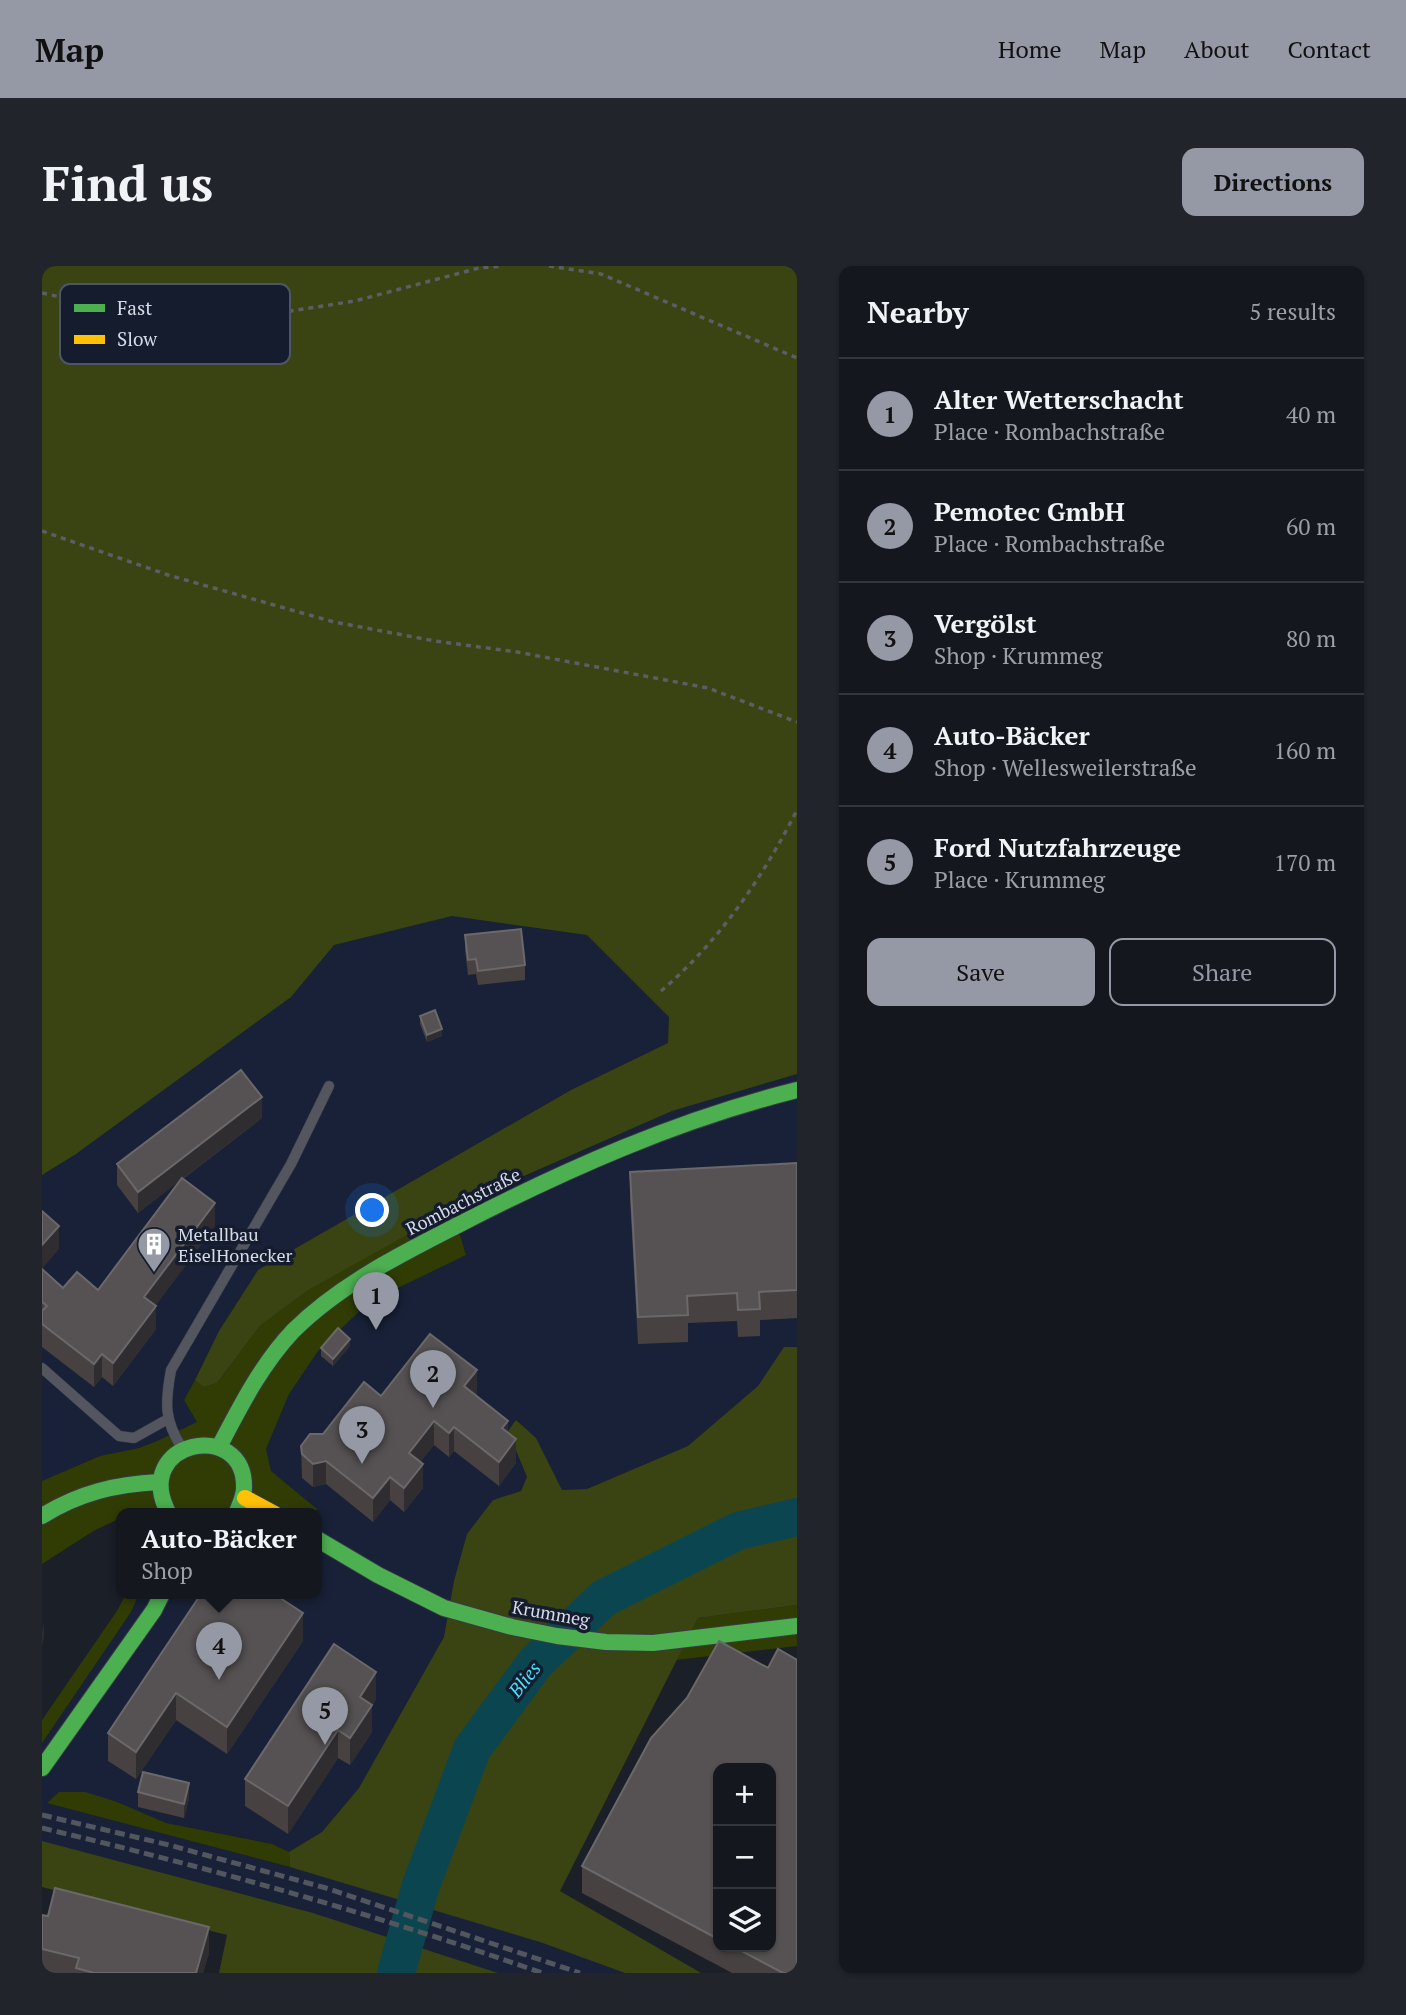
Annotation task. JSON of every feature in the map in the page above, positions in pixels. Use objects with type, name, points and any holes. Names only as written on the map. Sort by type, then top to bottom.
[{"type":"street","name":"Rombachstraße","points":[[219,1447],[247,1393],[273,1353],[308,1317],[374,1270],[495,1205],[585,1161],[680,1123],[797,1090]]},
{"type":"street","points":[[165,1508],[161,1501],[159,1482],[165,1465],[182,1449],[201,1444],[219,1447],[239,1463],[244,1475],[245,1497],[239,1508]]},
{"type":"street","points":[[42,1516],[60,1504],[89,1491],[128,1483],[159,1482]]},
{"type":"street","points":[[245,1497],[264,1508]]},
{"type":"street","name":"Krummeg","points":[[322,1542],[378,1575],[444,1608],[557,1636],[606,1642],[653,1643],[797,1626]]},
{"type":"street","points":[[42,1769],[159,1599]]},
{"type":"lane","points":[[182,1449],[171,1431],[168,1419],[166,1398],[171,1370],[291,1164],[329,1086]]},
{"type":"lane","points":[[42,1368],[119,1436],[134,1438],[168,1419]]},
{"type":"path","points":[[290,311],[355,301],[479,268],[503,266]]},
{"type":"path","points":[[549,266],[601,274],[797,358]]},
{"type":"path","points":[[42,293],[60,297]]},
{"type":"path","points":[[42,531],[168,575],[334,622],[435,641],[530,654],[708,688],[797,722]]},
{"type":"path","points":[[661,991],[691,965],[757,881],[797,810]]},
{"type":"shaded area","points":[[452,916],[587,935],[669,1017],[668,1043],[571,1090],[258,1270],[219,1331],[184,1400],[198,1422],[155,1442],[100,1456],[42,1481],[42,1175],[76,1154],[291,997],[334,945]]},
{"type":"shaded area","points":[[797,1074],[797,1347],[784,1348],[758,1386],[688,1446],[587,1489],[562,1490],[536,1438],[516,1420],[508,1431],[527,1477],[520,1492],[493,1500],[467,1534],[454,1581],[444,1637],[359,1788],[322,1832],[289,1852],[272,1843],[166,1823],[117,1802],[48,1803],[327,1877],[540,1942],[625,1973],[498,1973],[313,1913],[42,1841],[42,1743],[131,1612],[137,1599],[322,1599],[322,1508],[316,1508],[271,1471],[266,1449],[289,1394],[318,1351],[369,1302],[466,1255],[452,1209],[672,1111]]},
{"type":"green space","points":[[42,266],[797,266],[797,1074],[672,1111],[469,1200],[307,1291],[260,1326],[217,1383],[203,1387],[195,1380],[219,1331],[258,1270],[571,1090],[668,1043],[669,1017],[587,935],[452,916],[334,945],[291,997],[76,1154],[42,1175]]},
{"type":"green space","points":[[452,1209],[466,1255],[369,1302],[318,1351],[289,1394],[266,1449],[271,1471],[316,1508],[116,1508],[116,1520],[95,1530],[42,1564],[42,1481],[100,1456],[155,1442],[197,1422],[184,1400],[195,1380],[203,1387],[217,1383],[260,1326],[307,1291]]},
{"type":"green space","points":[[784,1347],[797,1347],[797,1605],[698,1618],[560,1891],[701,1973],[625,1973],[540,1942],[290,1867],[289,1852],[322,1832],[359,1788],[444,1637],[454,1581],[467,1534],[493,1500],[521,1491],[527,1477],[508,1431],[516,1420],[536,1438],[562,1490],[587,1489],[688,1446],[758,1386]]},
{"type":"green space","points":[[123,1599],[137,1599],[131,1612],[42,1743],[42,1720]]},
{"type":"green space","points":[[797,1605],[797,1646],[676,1660],[698,1618]]},
{"type":"green space","points":[[59,1792],[85,1792],[166,1823],[272,1844],[289,1852],[290,1867],[47,1803]]},
{"type":"green space","points":[[42,1841],[313,1913],[498,1973],[219,1973],[227,1935],[42,1887]]},
{"type":"building","points":[[521,929],[525,965],[478,971],[476,959],[468,960],[465,935]]},
{"type":"building","points":[[435,1010],[442,1029],[427,1035],[420,1016]]},
{"type":"building","points":[[241,1070],[262,1097],[138,1192],[117,1164]]},
{"type":"building","points":[[797,1163],[797,1290],[759,1292],[760,1309],[738,1310],[737,1293],[687,1296],[688,1315],[638,1317],[630,1172]]},
{"type":"building","points":[[182,1178],[215,1203],[144,1297],[156,1306],[113,1363],[102,1354],[94,1364],[42,1324],[42,1311],[47,1306],[42,1302],[42,1269],[63,1288],[77,1272],[98,1290]]},
{"type":"building","points":[[42,1211],[59,1226],[42,1245]]},
{"type":"building","points":[[338,1328],[350,1339],[333,1359],[321,1348]]},
{"type":"building","points":[[430,1334],[477,1370],[464,1386],[508,1421],[502,1428],[516,1439],[499,1462],[454,1427],[449,1433],[434,1421],[409,1453],[423,1464],[404,1488],[390,1477],[373,1498],[326,1461],[313,1464],[302,1454],[301,1446],[310,1434],[323,1434],[364,1382],[381,1396]]},
{"type":"building","points":[[198,1599],[282,1599],[303,1613],[227,1727],[176,1693],[136,1752],[108,1733]]},
{"type":"building","points":[[719,1641],[768,1668],[778,1649],[797,1660],[797,1973],[783,1973],[743,1952],[776,1952],[776,1763],[713,1763],[713,1936],[582,1866],[651,1738],[687,1698]]},
{"type":"building","points":[[334,1644],[376,1672],[360,1697],[372,1705],[350,1738],[338,1730],[288,1806],[245,1779]]},
{"type":"building","points":[[143,1772],[189,1783],[184,1804],[138,1792]]},
{"type":"building","points":[[55,1888],[209,1927],[196,1973],[94,1973],[76,1968],[79,1958],[42,1949],[42,1915],[48,1916]]},
{"type":"waterway","name":"Blies","points":[[396,1973],[421,1885],[472,1749],[536,1662],[604,1598],[738,1531],[797,1517]]},
{"type":"railway","points":[[42,1815],[169,1845],[326,1888],[580,1973]]},
{"type":"railway","points":[[42,1828],[294,1894],[542,1973]]},
{"type":"traffic: fast","points":[[219,1447],[252,1387],[281,1344],[311,1314],[371,1272],[540,1184],[623,1148],[709,1116],[797,1090]]},
{"type":"traffic: fast","points":[[167,1508],[161,1489],[164,1469],[176,1455],[192,1447],[211,1446],[228,1452],[240,1466],[244,1491],[238,1508]]},
{"type":"traffic: fast","points":[[42,1516],[70,1501],[98,1491],[159,1482]]},
{"type":"traffic: fast","points":[[322,1542],[378,1575],[444,1608],[557,1636],[606,1642],[653,1643],[797,1626]]},
{"type":"traffic: fast","points":[[42,1768],[160,1599]]},
{"type":"traffic: slow","points":[[245,1498],[264,1508]]},
{"type":"place","name":"Metallbau EiselHonecker","points":[[154,1274]]},
{"type":"place","name":"Alter Wetterschacht","points":[[376,1330]]},
{"type":"place","name":"Pemotec GmbH","points":[[433,1408]]},
{"type":"place","name":"Vergölst","points":[[362,1464]]},
{"type":"place","name":"Auto-Bäcker","points":[[219,1680]]},
{"type":"place","name":"Ford Nutzfahrzeuge","points":[[325,1745]]}]
